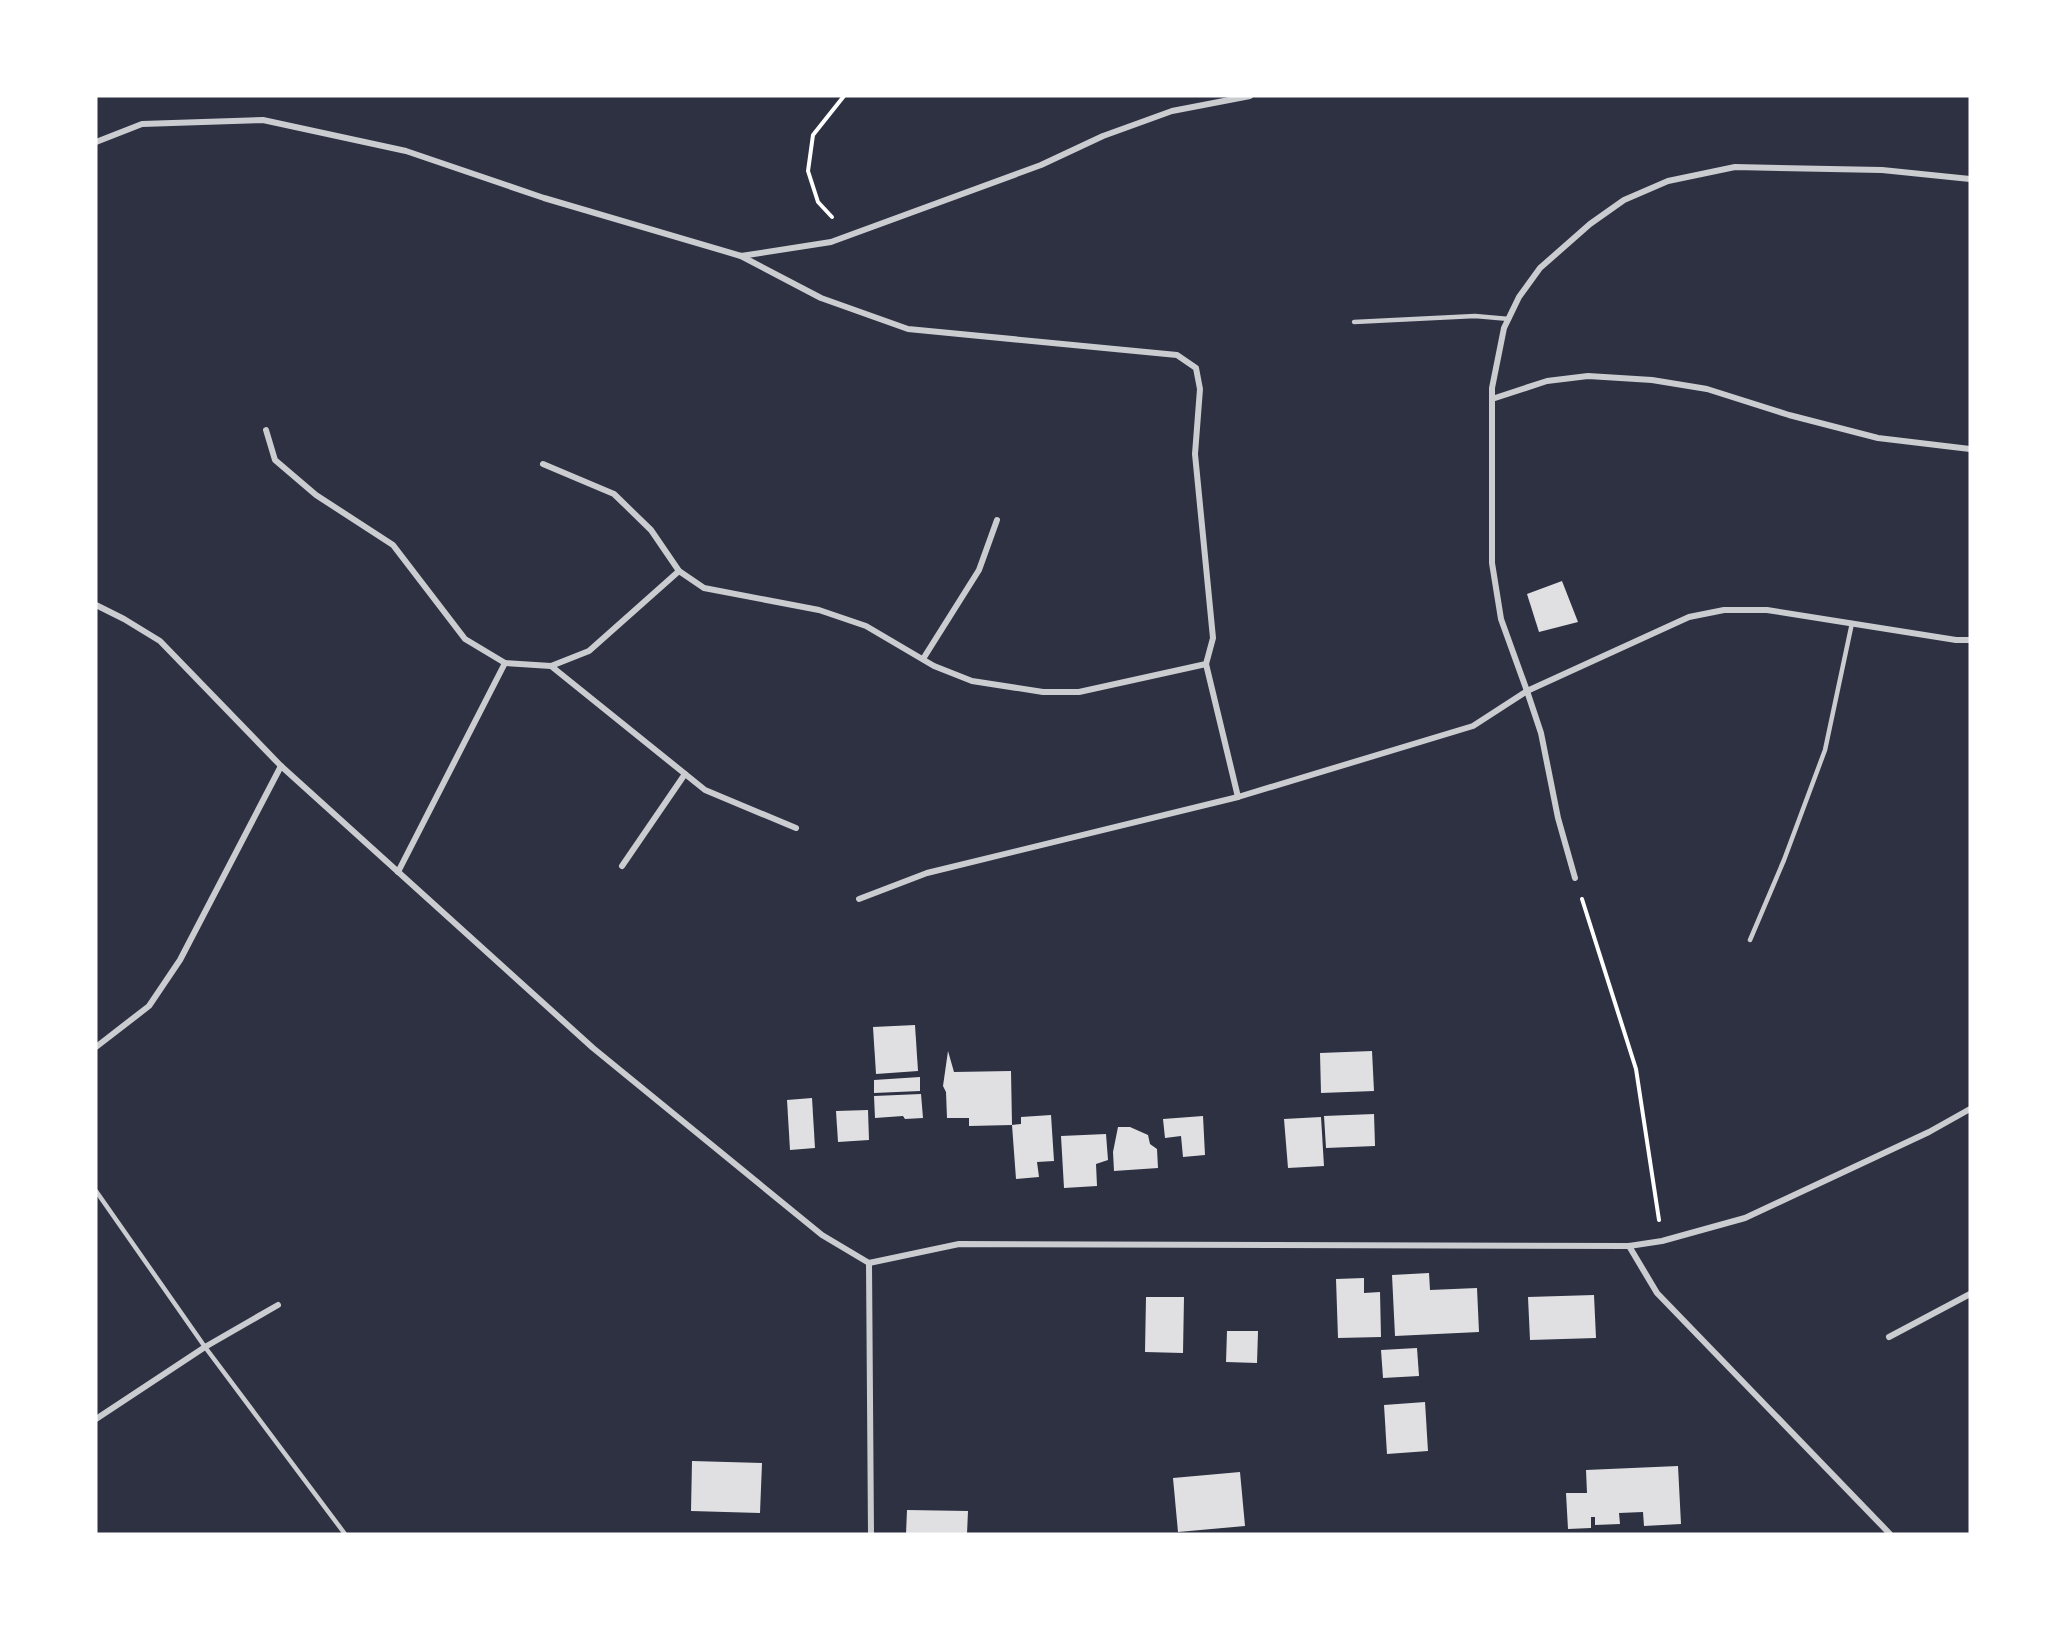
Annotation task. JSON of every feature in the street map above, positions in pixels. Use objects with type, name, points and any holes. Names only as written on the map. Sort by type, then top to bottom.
[{"type":"street","points":[[741,256],[831,242],[1041,165],[1103,136],[1162,115],[1250,96]]},
{"type":"street","points":[[96,142],[142,124],[263,120],[406,151],[544,198],[741,256],[821,298],[908,329],[1177,356],[1196,368],[1200,389],[1195,454],[1213,638],[1206,664],[1238,797]]},
{"type":"street","points":[[1575,878],[1558,818],[1541,733],[1501,619],[1492,563],[1492,388],[1504,328],[1519,297],[1540,268],[1590,224],[1624,200],[1668,181],[1736,167],[1882,170],[1970,179]]},
{"type":"street","points":[[1492,399],[1547,381],[1588,376],[1652,380],[1707,389],[1789,415],[1878,438],[1970,449]]},
{"type":"street","points":[[266,430],[275,460],[316,495],[393,545],[465,639],[505,663],[551,666],[589,651],[679,571]]},
{"type":"street","points":[[543,464],[614,494],[651,530],[679,571],[704,588],[819,610],[867,626],[934,666],[972,681],[1043,692],[1079,692],[1206,664]]},
{"type":"street","points":[[924,659],[979,570],[997,520]]},
{"type":"street","points":[[96,606],[124,619],[160,641],[282,766],[611,1063],[822,1235],[869,1263],[958,1244],[1629,1246],[1662,1241],[1745,1218],[1929,1132],[1970,1109]]},
{"type":"street","points":[[859,899],[927,873],[1238,797],[1473,726],[1527,692],[1689,616],[1724,610],[1767,610],[1970,640]]},
{"type":"street","points":[[398,872],[505,663]]},
{"type":"street","points":[[551,666],[705,790],[796,828]]},
{"type":"street","points":[[96,1047],[149,1006],[180,960],[282,766]]},
{"type":"street","points":[[622,866],[685,774]]},
{"type":"street","points":[[1629,1246],[1657,1293],[1890,1534]]},
{"type":"street","points":[[869,1263],[872,1534]]},
{"type":"street","points":[[1889,1337],[1970,1294]]},
{"type":"street","points":[[96,1419],[206,1347],[278,1305]]},
{"type":"lane","points":[[1354,322],[1474,316],[1509,319]]},
{"type":"lane","points":[[1750,940],[1784,860],[1825,750],[1852,623]]},
{"type":"lane","points":[[96,1191],[206,1347],[345,1534]]},
{"type":"path","points":[[834,218],[818,202],[808,171],[813,135],[844,96]]},
{"type":"path","points":[[1575,878],[1635,1069],[1662,1241]]},
{"type":"building","points":[[1562,581],[1578,622],[1539,632],[1527,594]]},
{"type":"building","points":[[915,1025],[918,1071],[876,1074],[873,1027]]},
{"type":"building","points":[[948,1051],[954,1072],[1011,1071],[1012,1125],[969,1126],[969,1118],[947,1118],[946,1092],[943,1086]]},
{"type":"building","points":[[1372,1051],[1374,1091],[1321,1093],[1320,1053]]},
{"type":"building","points":[[920,1077],[920,1091],[874,1093],[874,1080]]},
{"type":"building","points":[[921,1094],[923,1118],[905,1119],[903,1116],[875,1118],[874,1096]]},
{"type":"building","points":[[812,1098],[815,1148],[790,1150],[787,1100]]},
{"type":"building","points":[[868,1110],[869,1140],[838,1142],[836,1111]]},
{"type":"building","points":[[1374,1114],[1375,1146],[1326,1148],[1324,1116]]},
{"type":"building","points":[[1051,1115],[1054,1161],[1037,1162],[1039,1177],[1016,1179],[1012,1125],[1021,1124],[1021,1117]]},
{"type":"building","points":[[1203,1116],[1205,1155],[1183,1157],[1181,1136],[1165,1138],[1163,1119]]},
{"type":"building","points":[[1321,1117],[1324,1166],[1288,1168],[1284,1119]]},
{"type":"building","points":[[1118,1127],[1130,1127],[1148,1135],[1150,1144],[1157,1149],[1158,1168],[1114,1171],[1113,1152]]},
{"type":"building","points":[[1106,1134],[1108,1160],[1096,1164],[1097,1186],[1064,1188],[1061,1136]]},
{"type":"building","points":[[1429,1273],[1430,1290],[1477,1288],[1479,1332],[1395,1336],[1392,1275]]},
{"type":"building","points":[[1364,1278],[1364,1293],[1380,1292],[1381,1337],[1338,1338],[1336,1279]]},
{"type":"building","points":[[1594,1295],[1596,1338],[1530,1340],[1528,1297]]},
{"type":"building","points":[[1146,1297],[1184,1297],[1183,1353],[1145,1352]]},
{"type":"building","points":[[1227,1331],[1258,1331],[1257,1363],[1226,1362]]},
{"type":"building","points":[[1417,1348],[1419,1376],[1383,1378],[1381,1350]]},
{"type":"building","points":[[1425,1402],[1428,1451],[1387,1454],[1384,1405]]},
{"type":"building","points":[[692,1461],[762,1463],[760,1513],[691,1511]]},
{"type":"building","points":[[1678,1466],[1681,1524],[1644,1526],[1643,1512],[1619,1513],[1620,1524],[1595,1525],[1595,1517],[1591,1517],[1591,1528],[1568,1529],[1566,1493],[1587,1493],[1586,1470]]},
{"type":"building","points":[[1240,1472],[1245,1526],[1178,1532],[1173,1478]]},
{"type":"building","points":[[907,1510],[968,1511],[967,1534],[906,1534]]}]
